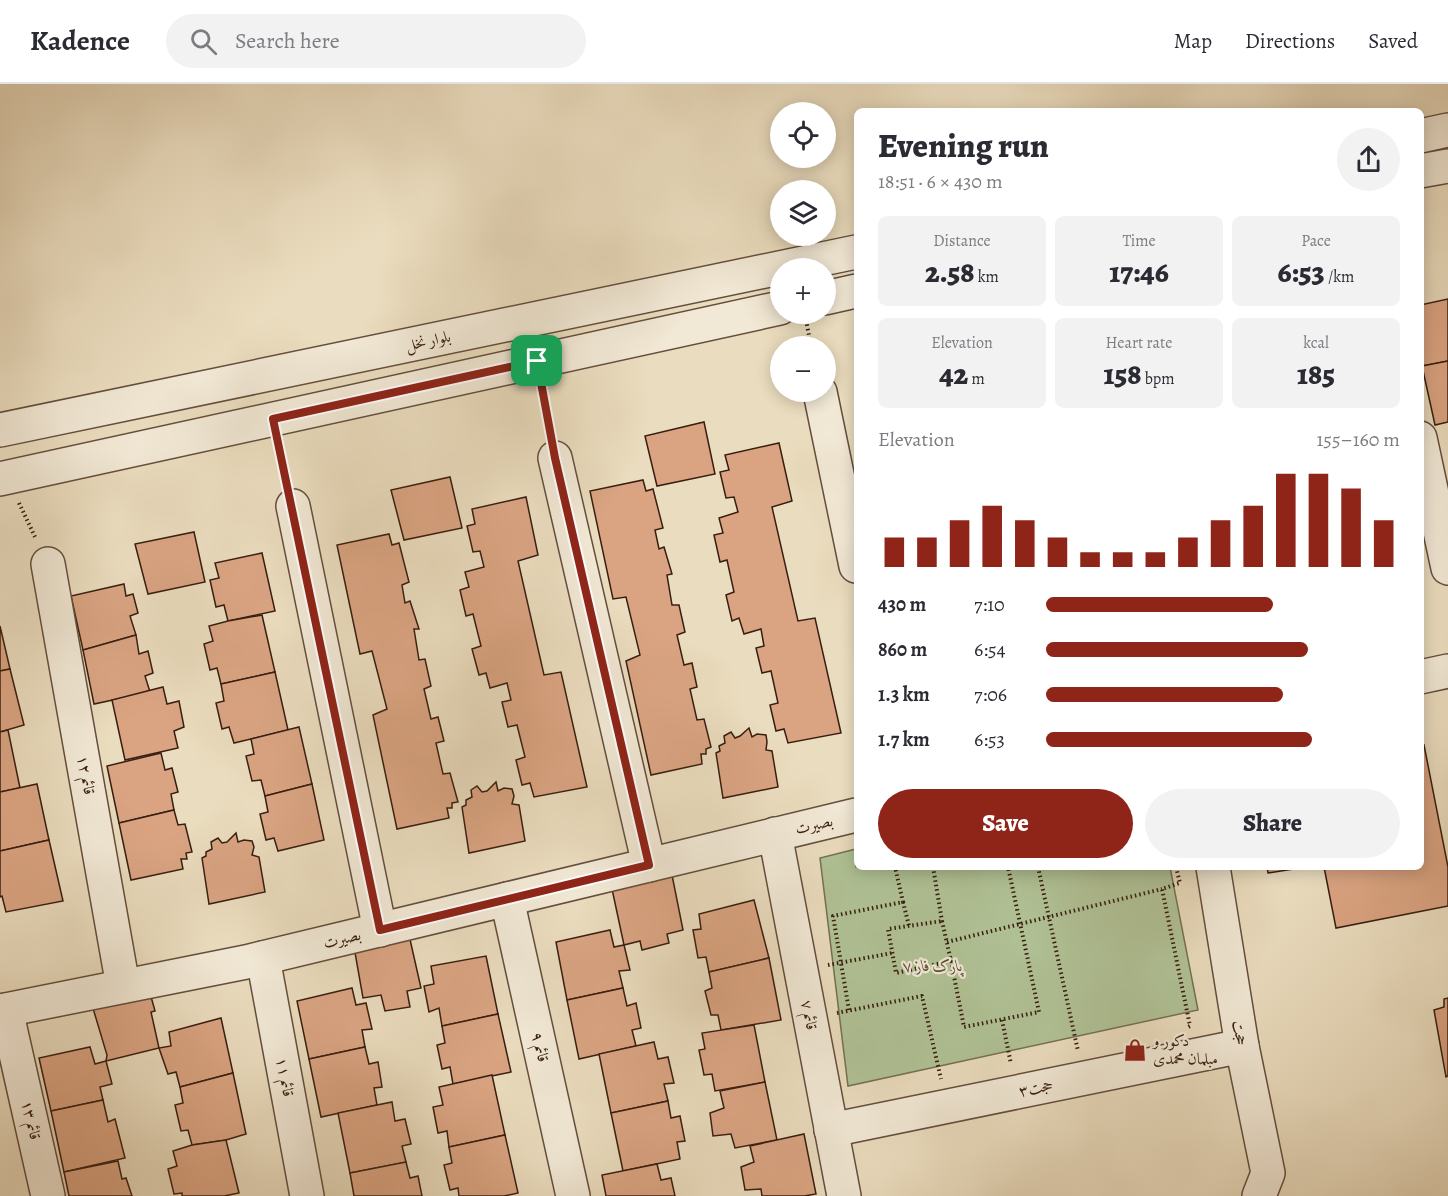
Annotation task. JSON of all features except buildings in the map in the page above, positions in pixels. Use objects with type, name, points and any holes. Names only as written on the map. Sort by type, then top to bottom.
[{"type":"street","points":[[1424,135],[1448,130]]},
{"type":"street","points":[[1424,170],[1448,165]]},
{"type":"street","name":"بلوار نخل","points":[[0,430],[854,252]]},
{"type":"street","points":[[836,296],[854,291]]},
{"type":"street","points":[[3,479],[770,310]]},
{"type":"street","points":[[822,402],[854,556]]},
{"type":"street","points":[[1424,457],[1448,568]]},
{"type":"street","points":[[555,458],[649,865]]},
{"type":"street","points":[[292,506],[380,930]]},
{"type":"street","name":"قائم ۱۲","points":[[48,564],[123,986]]},
{"type":"street","points":[[1424,676],[1448,671]]},
{"type":"street","name":"بصیرت","points":[[3,1010],[263,958],[854,815]]},
{"type":"street","name":"قائم ۷","points":[[775,834],[844,1196]]},
{"type":"street","name":"حجت","points":[[1213,870],[1242,1046],[1268,1173],[1259,1196]]},
{"type":"street","name":"قائم ۹","points":[[507,899],[573,1196]]},
{"type":"street","name":"قائم ۱۱","points":[[263,958],[307,1196]]},
{"type":"street","name":"قائم ۱۳","points":[[3,1010],[48,1196]]},
{"type":"street","name":"حجت۳","points":[[831,1130],[940,1088],[1076,1060],[1242,1046]]},
{"type":"path","points":[[537,361],[555,458]]},
{"type":"path","points":[[273,419],[292,506]]},
{"type":"path","points":[[3,479],[48,564]]},
{"type":"path","points":[[896,870],[909,926]]},
{"type":"path","points":[[934,870],[964,1027],[1039,1012],[1009,870]]},
{"type":"path","points":[[1039,870],[1076,1060]]},
{"type":"path","points":[[947,942],[1162,889],[1180,883],[1177,870]]},
{"type":"path","points":[[1162,889],[1190,1026],[1179,1029]]},
{"type":"path","points":[[849,1010],[832,916],[903,902]]},
{"type":"path","points":[[942,921],[888,929],[896,973],[951,961]]},
{"type":"path","points":[[823,966],[892,953]]},
{"type":"path","points":[[810,1019],[922,996],[940,1088]]},
{"type":"path","points":[[1000,1066],[1011,1064],[1002,1020]]},
{"type":"green space","name":"پارک فاز ۷","points":[[854,850],[854,870],[1171,870],[1198,1010],[848,1086],[820,858]]},
{"type":"place","name":"دکور و مبلمان محمدی","points":[[1135,1050]]},
{"type":"route","points":[[537,361],[555,458],[649,865],[380,930],[273,419],[537,361]]}]
